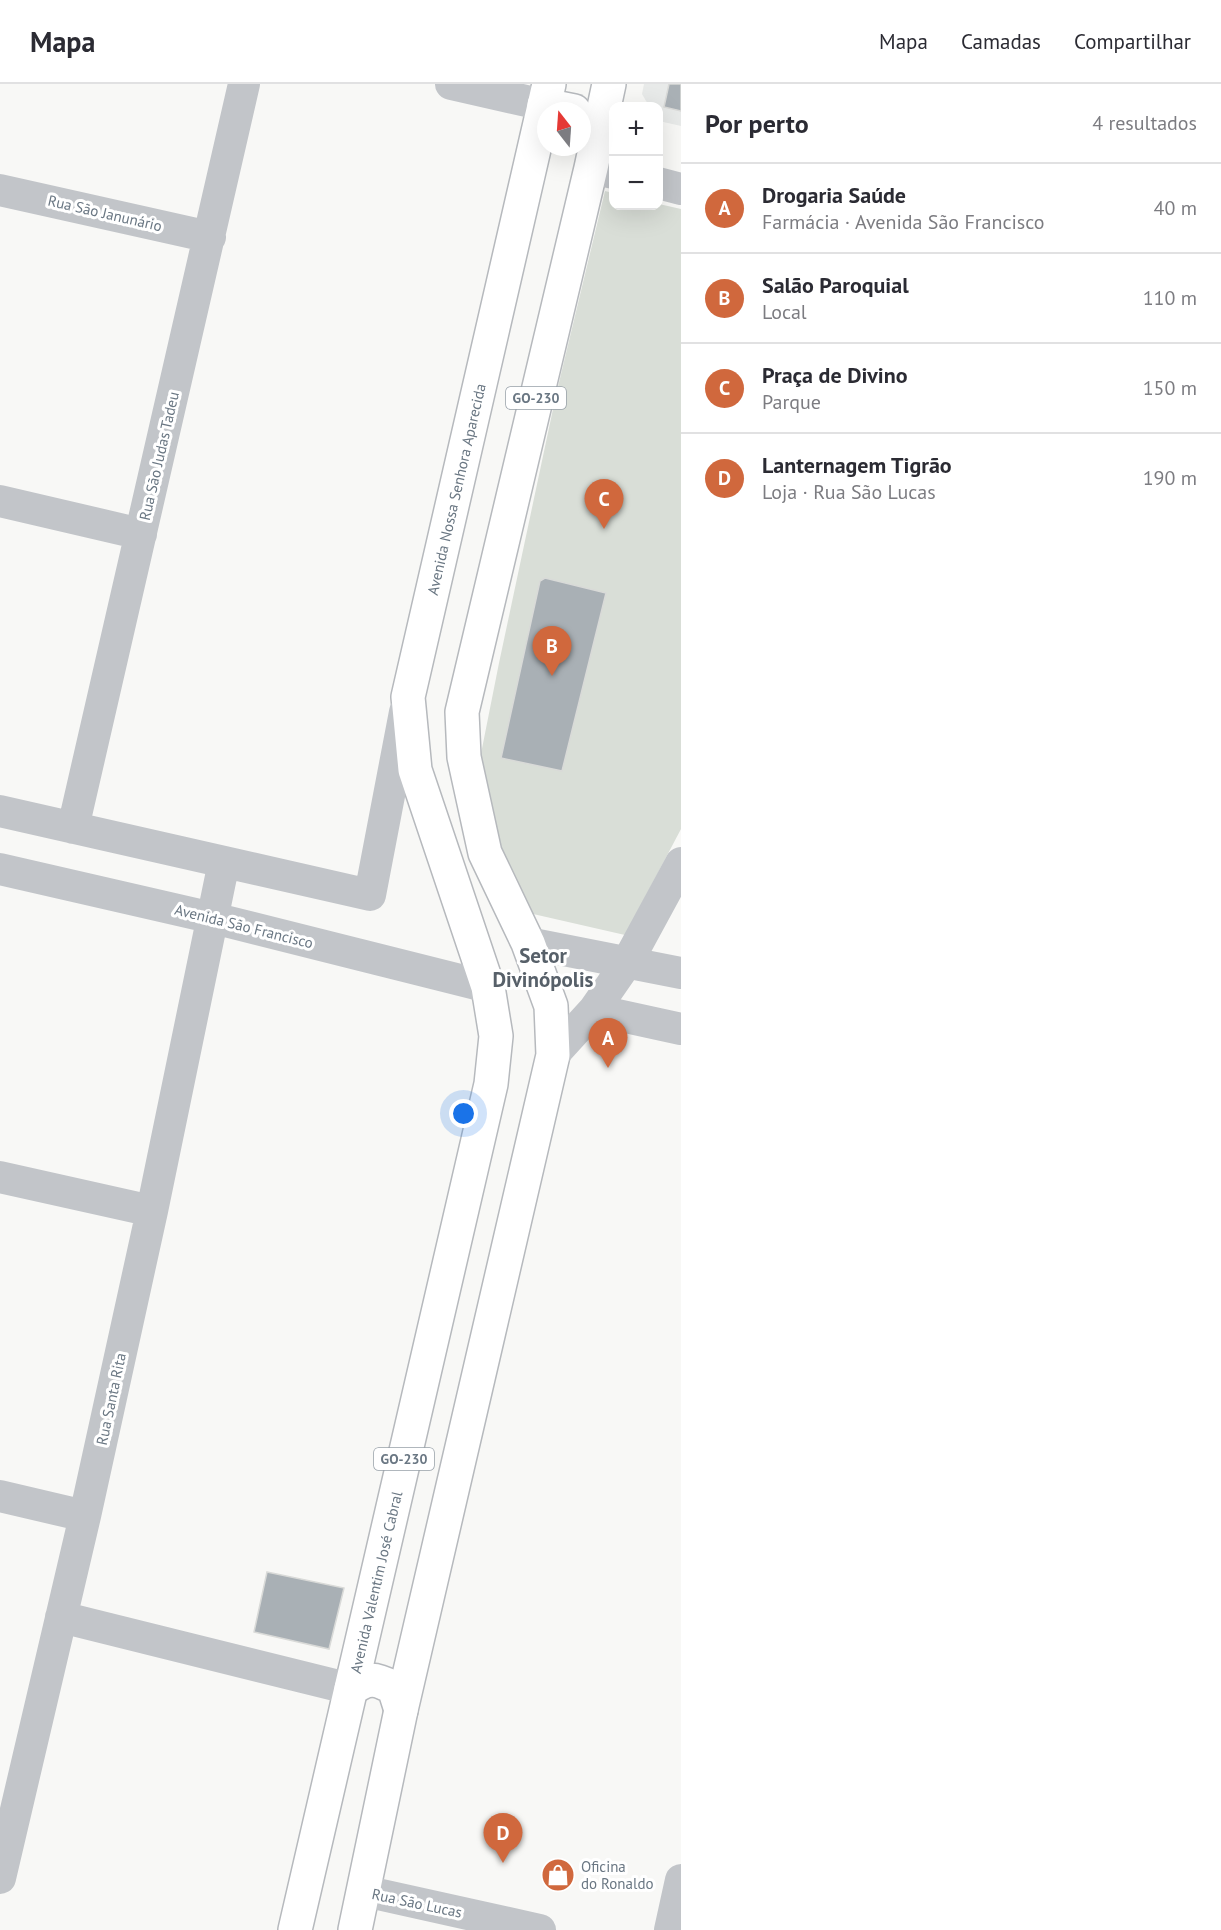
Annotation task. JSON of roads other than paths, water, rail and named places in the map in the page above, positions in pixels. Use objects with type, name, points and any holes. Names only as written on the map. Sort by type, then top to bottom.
[{"type":"main road","name":"Avenida Nossa Senhora Aparecida","points":[[577,102],[609,84]]},
{"type":"main road","name":"Avenida Nossa Senhora Aparecida","points":[[528,943],[485,853],[464,757],[462,712],[602,170],[591,148]]},
{"type":"main road","name":"Avenida Nossa Senhora Aparecida","points":[[408,697],[556,156]]},
{"type":"main road","name":"GO-230","points":[[408,697],[415,770],[488,987]]},
{"type":"main road","name":"GO-230","points":[[355,1930],[401,1710],[553,1055],[551,1006],[528,943]]},
{"type":"main road","name":"Avenida Valentim José Cabral","points":[[295,1930],[491,1084],[496,1036],[488,987]]},
{"type":"main road","points":[[351,1689],[363,1681],[380,1680],[394,1688],[401,1710]]},
{"type":"street","name":"Rua São Judas Tadeu","points":[[73,828],[244,84]]},
{"type":"street","points":[[451,84],[548,102]]},
{"type":"street","points":[[663,184],[681,189]]},
{"type":"street","name":"Rua São Janunário","points":[[0,190],[210,237]]},
{"type":"street","points":[[0,501],[141,534]]},
{"type":"street","name":"Avenida Nossa Senhora Aparecida","points":[[224,862],[370,895],[408,697]]},
{"type":"street","points":[[0,811],[224,862]]},
{"type":"street","name":"Rua Santa Rita","points":[[0,1878],[9,1802],[61,1617],[85,1516],[152,1211],[224,862]]},
{"type":"street","points":[[553,1055],[594,1010],[628,961],[681,863]]},
{"type":"street","name":"Avenida São Francisco","points":[[0,869],[213,918],[488,987]]},
{"type":"street","points":[[528,943],[681,973]]},
{"type":"street","points":[[594,1010],[681,1029]]},
{"type":"street","points":[[0,1177],[152,1211]]},
{"type":"street","points":[[0,1496],[85,1516]]},
{"type":"street","points":[[61,1617],[351,1689]]},
{"type":"street","points":[[670,1930],[681,1880]]},
{"type":"street","name":"Rua São Lucas","points":[[364,1891],[540,1930]]},
{"type":"place","name":"Praça de Divino","points":[[604,529]]},
{"type":"place","name":"Salão Paroquial","points":[[552,676]]},
{"type":"place","name":"Drogaria Saúde","points":[[608,1068]]},
{"type":"place","name":"Lanternagem Tigrão","points":[[503,1863]]},
{"type":"place","name":"Oficina do Ronaldo","points":[[558,1875]]},
{"type":"district","name":"Setor Divinópolis","points":[[543,967]]}]
